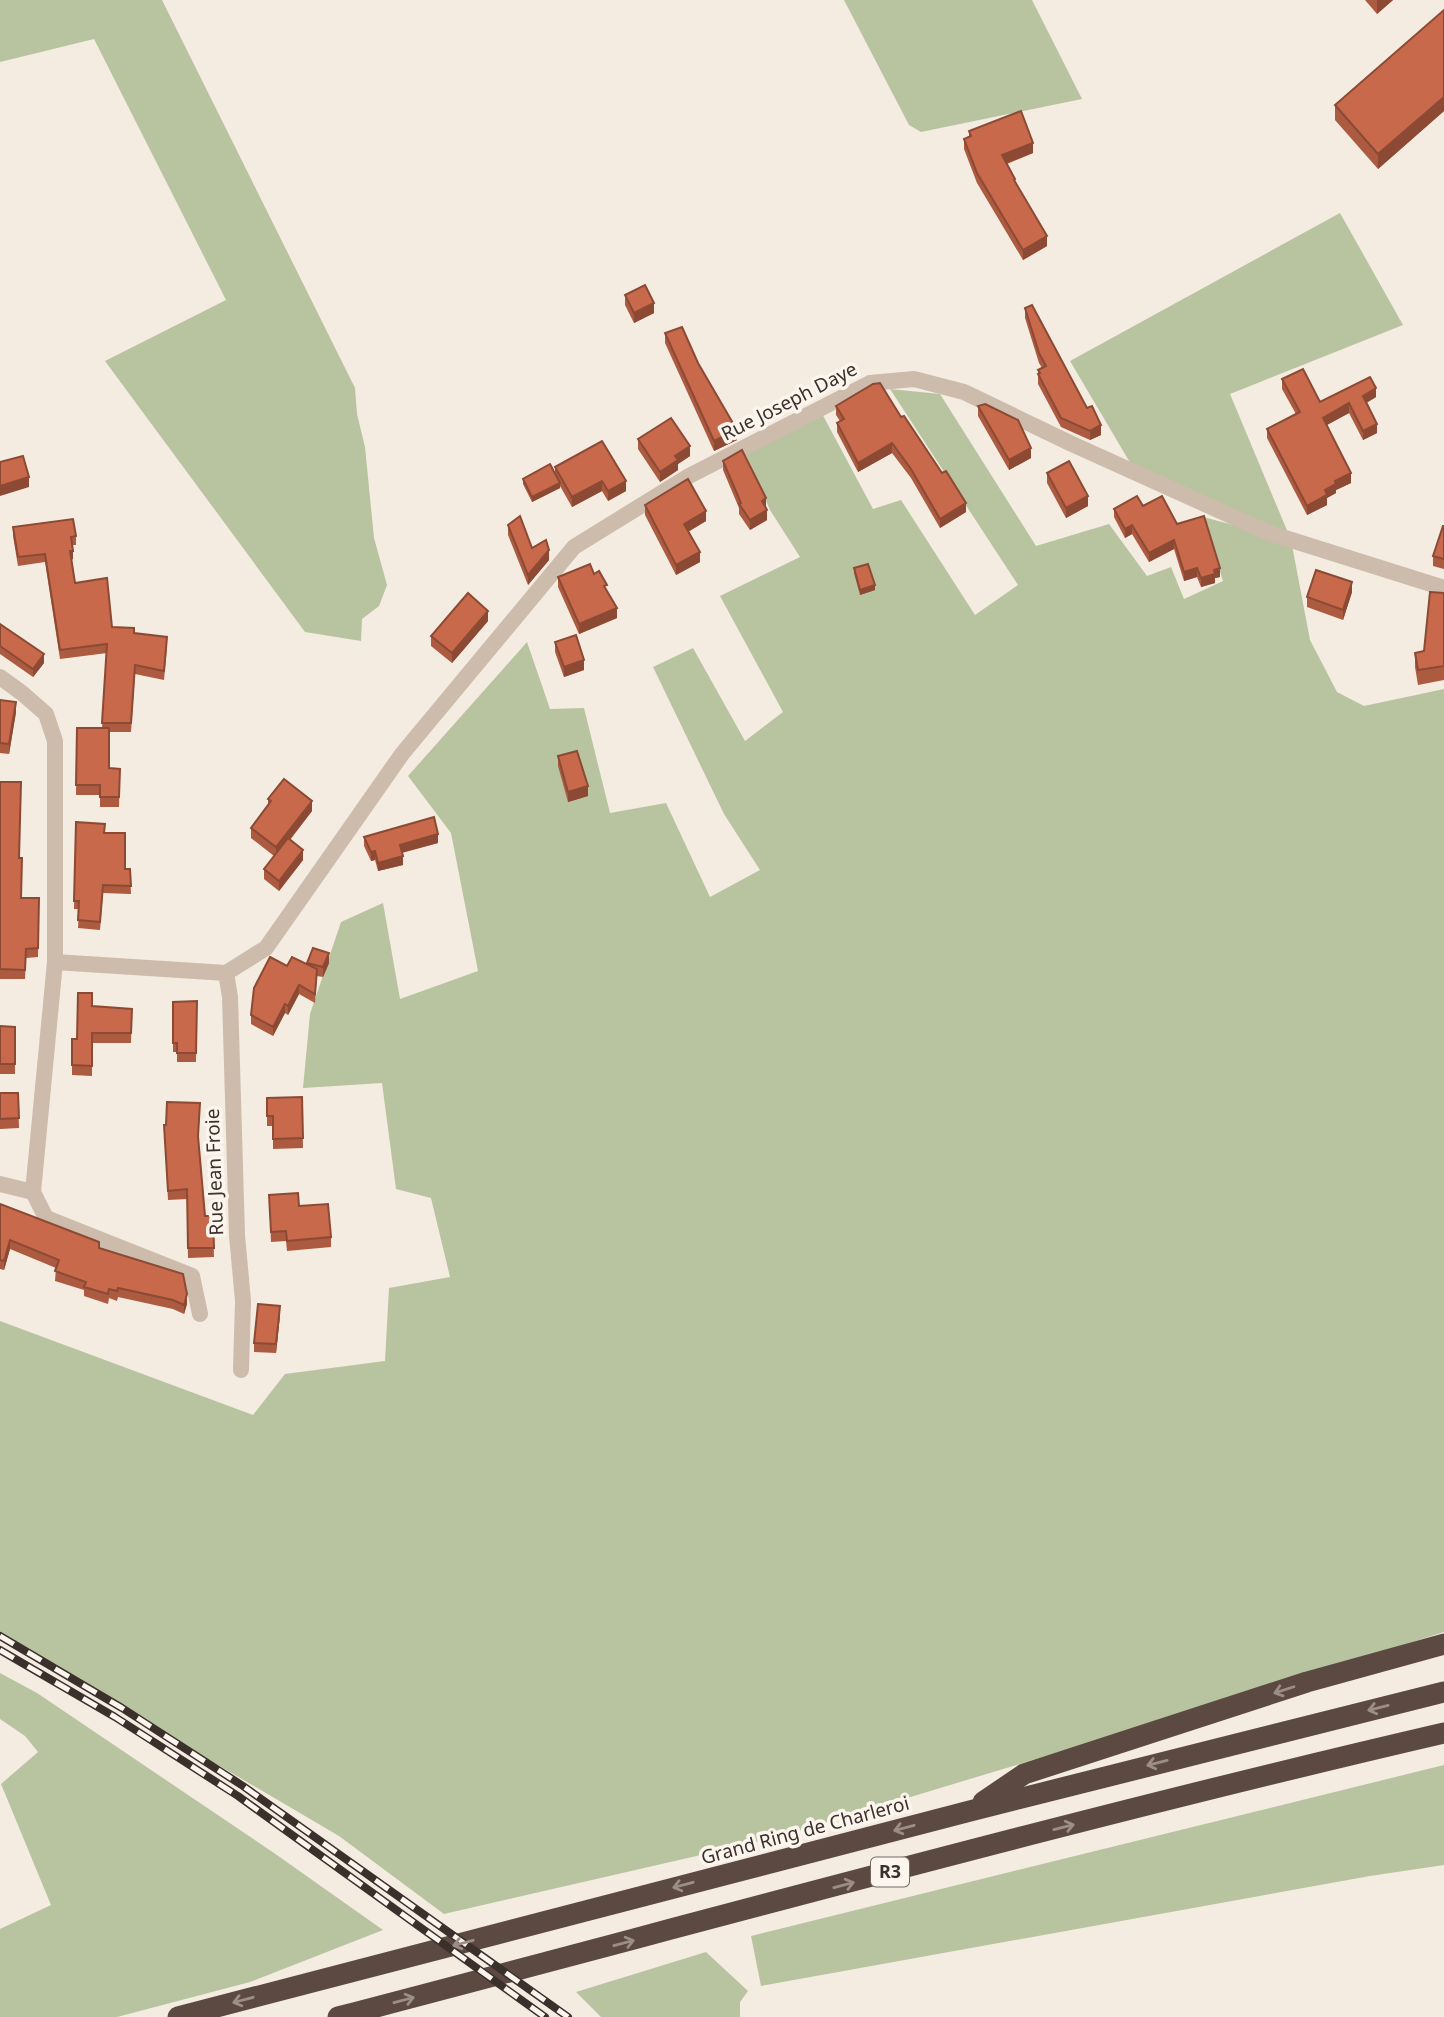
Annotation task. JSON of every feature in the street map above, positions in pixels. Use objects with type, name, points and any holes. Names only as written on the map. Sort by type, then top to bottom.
[{"type":"highway","points":[[970,1811],[1024,1774],[1307,1682],[1444,1644]]},
{"type":"highway","name":"Grand Ring de Charleroi","points":[[178,2017],[970,1811],[1444,1692]]},
{"type":"highway","name":"R3","points":[[338,2017],[976,1850],[1311,1764],[1444,1733]]},
{"type":"street","name":"Rue Joseph Daye","points":[[226,973],[266,948],[402,754],[574,547],[689,475],[870,383],[914,379],[964,392],[1269,533],[1444,588]]},
{"type":"street","points":[[0,677],[22,692],[46,714],[55,741],[55,962],[33,1192],[46,1218],[192,1276],[200,1314]]},
{"type":"street","points":[[55,962],[226,973]]},
{"type":"street","name":"Rue Jean Froie","points":[[226,973],[230,997],[236,1221],[243,1301],[241,1370]]},
{"type":"street","points":[[0,1184],[33,1192]]},
{"type":"green space","points":[[0,0],[162,0],[355,388],[357,414],[365,447],[374,538],[387,585],[379,606],[362,619],[361,641],[305,632],[105,361],[226,300],[94,39],[0,62]]},
{"type":"green space","points":[[844,0],[1032,0],[1082,99],[921,132],[909,125]]},
{"type":"green space","points":[[1340,213],[1403,325],[1230,394],[1291,540],[1310,640],[1337,692],[1364,706],[1444,689],[1444,1632],[1198,1710],[775,1838],[444,1914],[339,1836],[0,1637],[0,1321],[253,1415],[285,1374],[385,1361],[389,1288],[450,1277],[431,1198],[396,1189],[382,1083],[303,1088],[310,1014],[341,922],[383,903],[400,999],[478,971],[451,833],[408,776],[527,642],[550,709],[584,708],[610,813],[666,803],[710,897],[760,870],[724,814],[653,667],[693,648],[745,741],[783,712],[720,596],[800,557],[770,510],[743,448],[819,408],[873,509],[901,500],[975,615],[1018,585],[890,389],[940,394],[1036,546],[1109,524],[1147,576],[1171,567],[1184,599],[1223,581],[1203,517],[1284,538],[1135,471],[1070,361]]},
{"type":"green space","points":[[0,1673],[37,1693],[383,1930],[250,1982],[117,2017],[0,2017],[0,1929],[51,1905],[1,1784],[38,1752],[25,1736],[0,1719]]},
{"type":"green space","points":[[1444,1765],[1444,1865],[761,1986],[751,1936]]},
{"type":"green space","points":[[706,1952],[748,1991],[740,2002],[740,2017],[601,2017],[576,1992]]},
{"type":"building","points":[[1444,10],[1444,97],[1378,154],[1335,105]]},
{"type":"building","points":[[1021,111],[1033,143],[1002,155],[1047,236],[1023,250],[977,173],[964,139],[971,136],[969,131]]},
{"type":"building","points":[[645,285],[654,303],[634,313],[625,295]]},
{"type":"building","points":[[1032,305],[1087,408],[1092,406],[1101,425],[1090,431],[1061,418],[1038,374],[1038,370],[1046,366],[1039,353],[1025,308]]},
{"type":"building","points":[[682,327],[698,363],[737,430],[714,441],[665,333]]},
{"type":"building","points":[[1303,369],[1320,402],[1370,377],[1376,388],[1363,396],[1377,424],[1363,431],[1349,403],[1323,418],[1351,473],[1325,490],[1327,495],[1307,506],[1267,429],[1300,412],[1282,379]]},
{"type":"building","points":[[880,383],[901,417],[904,416],[942,473],[946,471],[966,503],[940,519],[911,469],[892,443],[858,463],[837,423],[844,419],[836,406],[873,384]]},
{"type":"building","points":[[985,404],[1018,420],[1031,448],[1009,460],[978,406]]},
{"type":"building","points":[[671,418],[690,446],[675,456],[678,460],[660,472],[638,439]]},
{"type":"building","points":[[602,441],[626,481],[608,491],[602,481],[572,497],[555,467]]},
{"type":"building","points":[[742,450],[766,498],[762,501],[767,510],[750,520],[739,504],[741,503],[723,461]]},
{"type":"building","points":[[23,456],[29,477],[0,486],[0,462]]},
{"type":"building","points":[[1069,461],[1088,496],[1066,508],[1047,473]]},
{"type":"building","points":[[550,464],[560,483],[532,497],[523,479]]},
{"type":"building","points":[[688,479],[706,511],[684,524],[700,552],[676,565],[645,505]]},
{"type":"building","points":[[1137,496],[1143,506],[1162,496],[1177,524],[1204,516],[1220,568],[1214,570],[1215,574],[1201,578],[1197,568],[1184,572],[1174,540],[1149,553],[1132,525],[1125,529],[1114,509]]},
{"type":"building","points":[[520,516],[532,548],[546,540],[549,550],[528,575],[508,525]]},
{"type":"building","points":[[73,519],[76,536],[71,537],[73,551],[70,551],[75,583],[107,578],[112,627],[134,628],[134,633],[167,637],[164,671],[135,665],[131,723],[102,723],[107,644],[60,650],[45,554],[18,557],[13,527]]},
{"type":"building","points":[[1444,526],[1444,559],[1433,556]]},
{"type":"building","points":[[590,564],[594,574],[599,571],[617,608],[579,624],[558,577]]},
{"type":"building","points":[[868,564],[875,585],[860,590],[854,568]]},
{"type":"building","points":[[1316,570],[1352,582],[1343,610],[1307,597]]},
{"type":"building","points":[[1430,592],[1444,593],[1444,666],[1418,670],[1415,653],[1424,651]]},
{"type":"building","points":[[468,593],[488,611],[452,653],[431,636]]},
{"type":"building","points":[[0,624],[44,654],[33,669],[0,646]]},
{"type":"building","points":[[576,635],[584,660],[564,667],[555,642]]},
{"type":"building","points":[[0,700],[16,702],[9,744],[0,743]]},
{"type":"building","points":[[77,728],[109,728],[109,768],[120,769],[119,797],[100,797],[100,785],[76,785]]},
{"type":"building","points":[[577,751],[588,786],[568,792],[558,756]]},
{"type":"building","points":[[284,779],[312,801],[276,847],[251,828]]},
{"type":"building","points":[[0,782],[21,782],[21,898],[39,898],[38,948],[26,949],[25,970],[0,969]]},
{"type":"building","points":[[434,817],[438,834],[400,845],[403,856],[378,863],[375,851],[371,852],[364,837]]},
{"type":"building","points":[[76,822],[105,824],[104,833],[125,833],[125,869],[130,869],[131,886],[103,885],[100,922],[78,920],[79,901],[74,901]]},
{"type":"building","points":[[288,838],[303,850],[279,881],[264,869]]},
{"type":"building","points":[[313,948],[329,953],[323,967],[307,963]]},
{"type":"building","points":[[270,957],[287,966],[292,957],[317,969],[315,994],[299,985],[273,1027],[251,1015],[254,988]]},
{"type":"building","points":[[78,993],[92,993],[92,1006],[132,1009],[131,1033],[92,1033],[92,1066],[72,1065],[72,1039],[77,1039]]},
{"type":"building","points":[[197,1001],[196,1053],[177,1053],[177,1043],[173,1043],[173,1002]]},
{"type":"building","points":[[0,1026],[15,1027],[15,1064],[0,1064]]},
{"type":"building","points":[[0,1093],[18,1093],[19,1118],[0,1119]]},
{"type":"building","points":[[302,1097],[303,1138],[273,1139],[273,1116],[267,1116],[267,1098]]},
{"type":"building","points":[[167,1102],[200,1103],[198,1136],[205,1216],[213,1216],[214,1248],[188,1248],[187,1189],[168,1191],[164,1125]]},
{"type":"building","points":[[298,1193],[299,1206],[328,1204],[331,1237],[287,1241],[286,1231],[271,1232],[269,1195]]},
{"type":"building","points":[[0,1204],[99,1242],[99,1248],[183,1274],[187,1294],[184,1305],[118,1288],[117,1291],[109,1289],[108,1294],[84,1287],[86,1282],[55,1271],[59,1260],[10,1240],[4,1261],[0,1260]]},
{"type":"building","points":[[258,1304],[280,1306],[276,1344],[254,1343]]},
{"type":"railway","points":[[0,1636],[122,1708],[243,1786],[568,2017]]},
{"type":"railway","points":[[0,1650],[115,1717],[238,1796],[545,2017]]}]
